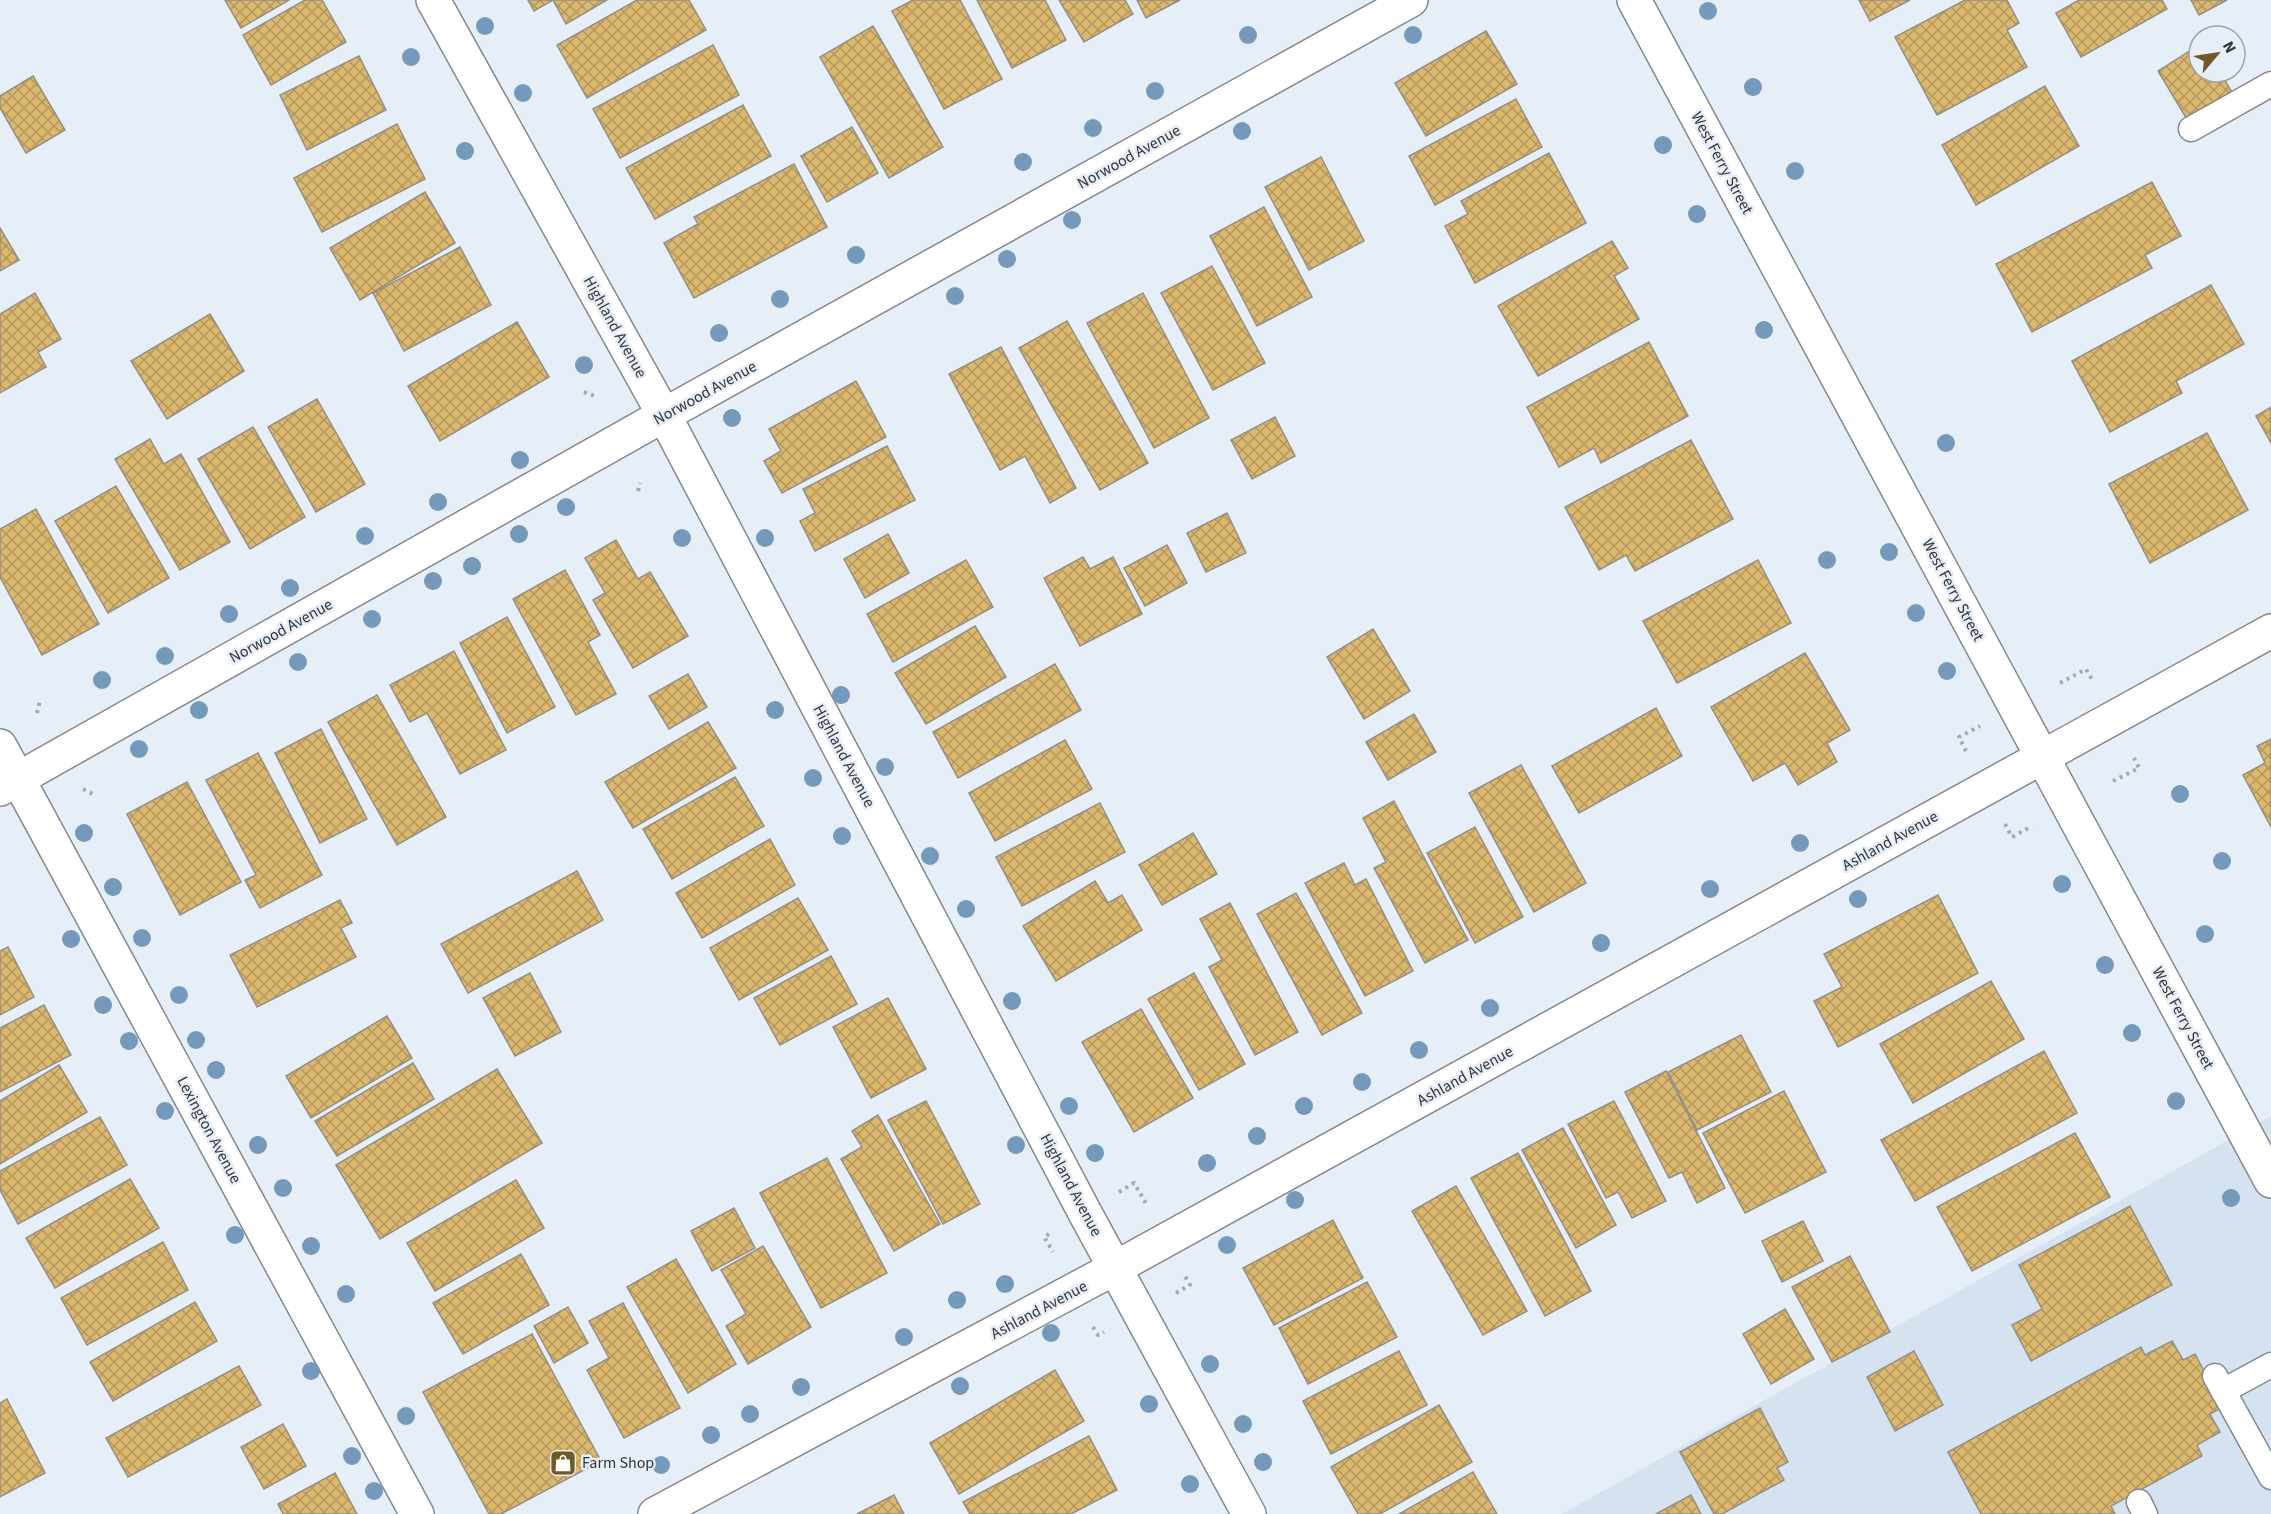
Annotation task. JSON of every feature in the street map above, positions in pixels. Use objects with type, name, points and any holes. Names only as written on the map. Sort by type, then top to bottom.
[{"type":"street","name":"Highland Avenue","points":[[433,0],[664,415],[1115,1268],[1250,1514]]},
{"type":"street","name":"Norwood Avenue","points":[[9,784],[664,415],[1411,0]]},
{"type":"street","name":"West Ferry Street","points":[[1634,0],[2271,1181]]},
{"type":"street","name":"Ashland Avenue","points":[[655,1514],[1115,1268],[2271,631]]},
{"type":"street","name":"Lexington Avenue","points":[[0,746],[9,784],[417,1514]]},
{"type":"lane","points":[[2191,129],[2271,84]]},
{"type":"lane","points":[[2271,1365],[2219,1384],[2271,1477]]},
{"type":"path","points":[[584,392],[595,396]]},
{"type":"path","points":[[638,491],[640,483]]},
{"type":"path","points":[[2060,683],[2086,669],[2095,685]]},
{"type":"path","points":[[37,713],[40,699]]},
{"type":"path","points":[[1968,754],[1959,737],[1984,723]]},
{"type":"path","points":[[2113,781],[2139,768]]},
{"type":"path","points":[[2012,837],[2040,822]]},
{"type":"path","points":[[1118,1192],[1134,1183],[1147,1206]]},
{"type":"path","points":[[1044,1237],[1053,1252]]},
{"type":"path","points":[[1176,1293],[1190,1285]]},
{"type":"shaded area","points":[[2271,1116],[2271,1514],[1562,1514]]},
{"type":"building","points":[[225,0],[289,0],[241,28]]},
{"type":"building","points":[[305,0],[322,0],[346,42],[271,85],[243,35]]},
{"type":"building","points":[[528,0],[553,0],[534,11]]},
{"type":"building","points":[[553,0],[607,0],[566,24]]},
{"type":"building","points":[[637,0],[689,0],[706,30],[587,98],[557,45]]},
{"type":"building","points":[[913,0],[960,0],[1002,79],[944,109],[892,11]]},
{"type":"building","points":[[977,0],[1045,0],[1066,40],[1012,68]]},
{"type":"building","points":[[1059,0],[1125,0],[1133,14],[1084,42]]},
{"type":"building","points":[[1137,0],[1180,0],[1146,18]]},
{"type":"building","points":[[1859,0],[1910,0],[1870,21]]},
{"type":"building","points":[[1965,0],[2007,0],[2019,23],[2007,30],[2027,67],[1937,115],[1895,37]]},
{"type":"building","points":[[2079,0],[2162,0],[2167,9],[2081,57],[2056,13]]},
{"type":"building","points":[[2191,0],[2227,0],[2199,15]]},
{"type":"building","points":[[873,26],[943,147],[889,178],[820,57]]},
{"type":"building","points":[[1486,31],[1517,84],[1426,136],[1395,83]]},
{"type":"building","points":[[713,45],[739,95],[620,158],[593,109]]},
{"type":"building","points":[[2187,53],[2187,84],[2227,84],[2233,94],[2188,121],[2158,71]]},
{"type":"building","points":[[359,56],[386,110],[307,150],[280,95]]},
{"type":"building","points":[[33,76],[65,130],[26,153],[0,108],[0,96]]},
{"type":"building","points":[[2045,86],[2079,146],[1976,205],[1942,145]]},
{"type":"building","points":[[1516,99],[1542,147],[1435,205],[1409,156]]},
{"type":"building","points":[[743,105],[771,156],[655,219],[626,168]]},
{"type":"building","points":[[397,124],[425,179],[322,232],[294,178]]},
{"type":"building","points":[[852,127],[878,173],[827,202],[801,156]]},
{"type":"building","points":[[1549,153],[1586,223],[1475,283],[1445,226],[1468,214],[1461,201]]},
{"type":"building","points":[[1321,157],[1364,241],[1309,270],[1265,187]]},
{"type":"building","points":[[794,164],[827,227],[694,298],[664,243],[698,224],[694,217]]},
{"type":"building","points":[[2152,182],[2181,236],[2145,255],[2152,268],[2032,332],[1996,264]]},
{"type":"building","points":[[425,192],[455,243],[360,300],[330,248]]},
{"type":"building","points":[[1264,207],[1312,297],[1257,326],[1210,236]]},
{"type":"building","points":[[0,228],[19,260],[0,271]]},
{"type":"building","points":[[1612,241],[1628,268],[1614,276],[1639,319],[1538,376],[1498,306]]},
{"type":"building","points":[[460,247],[491,305],[404,351],[373,293]]},
{"type":"building","points":[[1212,266],[1265,363],[1213,390],[1161,293]]},
{"type":"building","points":[[2211,285],[2244,344],[2176,381],[2182,393],[2110,432],[2072,361]]},
{"type":"building","points":[[35,293],[61,339],[38,352],[46,367],[0,393],[0,314]]},
{"type":"building","points":[[1143,293],[1209,418],[1154,448],[1087,323]]},
{"type":"building","points":[[210,314],[244,371],[167,419],[131,361]]},
{"type":"building","points":[[1067,321],[1148,463],[1100,490],[1019,348]]},
{"type":"building","points":[[517,322],[549,377],[440,441],[408,386]]},
{"type":"building","points":[[1649,342],[1688,416],[1601,463],[1594,448],[1559,467],[1527,407]]},
{"type":"building","points":[[1001,347],[1076,488],[1050,503],[1025,456],[1000,470],[949,374]]},
{"type":"building","points":[[856,381],[886,437],[782,493],[764,461],[781,451],[769,429]]},
{"type":"building","points":[[317,399],[365,484],[316,512],[268,427]]},
{"type":"building","points":[[2271,407],[2271,443],[2256,416]]},
{"type":"building","points":[[1275,417],[1295,456],[1252,479],[1231,440]]},
{"type":"building","points":[[253,427],[305,517],[250,549],[198,459]]},
{"type":"building","points":[[2207,433],[2248,510],[2150,563],[2109,484]]},
{"type":"building","points":[[150,439],[164,464],[181,454],[230,542],[180,570],[115,459]]},
{"type":"building","points":[[1691,440],[1733,519],[1635,571],[1626,555],[1599,570],[1565,507]]},
{"type":"building","points":[[887,446],[915,500],[815,551],[800,521],[815,513],[803,489]]},
{"type":"building","points":[[116,486],[169,578],[108,613],[55,521]]},
{"type":"building","points":[[36,509],[99,624],[42,655],[0,577],[0,529]]},
{"type":"building","points":[[1227,513],[1246,553],[1206,572],[1187,533]]},
{"type":"building","points":[[888,534],[909,573],[865,598],[844,559]]},
{"type":"building","points":[[616,540],[638,579],[650,572],[688,636],[633,668],[593,600],[605,593],[585,558]]},
{"type":"building","points":[[1167,545],[1187,583],[1145,606],[1124,568]]},
{"type":"building","points":[[1083,557],[1090,569],[1113,557],[1142,614],[1080,646],[1044,578]]},
{"type":"building","points":[[966,560],[993,607],[893,662],[867,614]]},
{"type":"building","points":[[1758,560],[1791,623],[1677,683],[1643,621]]},
{"type":"building","points":[[565,570],[600,635],[588,642],[616,694],[576,715],[513,599]]},
{"type":"building","points":[[507,617],[555,707],[507,733],[460,643]]},
{"type":"building","points":[[975,626],[1006,677],[926,724],[895,673]]},
{"type":"building","points":[[1373,629],[1410,691],[1364,719],[1327,657]]},
{"type":"building","points":[[454,651],[506,750],[460,774],[427,713],[410,722],[390,685]]},
{"type":"building","points":[[1805,653],[1850,730],[1827,743],[1837,762],[1798,785],[1785,763],[1753,781],[1711,707]]},
{"type":"building","points":[[1055,664],[1081,710],[958,778],[933,732]]},
{"type":"building","points":[[688,674],[707,707],[669,729],[649,696]]},
{"type":"building","points":[[377,695],[446,817],[397,845],[328,722]]},
{"type":"building","points":[[1656,708],[1682,756],[1579,813],[1552,766]]},
{"type":"building","points":[[1414,714],[1436,752],[1388,780],[1366,742]]},
{"type":"building","points":[[708,722],[736,768],[633,828],[605,782]]},
{"type":"building","points":[[321,729],[367,819],[320,843],[275,753]]},
{"type":"building","points":[[2271,739],[2271,827],[2243,775],[2265,763],[2257,746]]},
{"type":"building","points":[[1065,740],[1092,789],[995,841],[969,793]]},
{"type":"building","points":[[258,753],[322,875],[260,908],[245,880],[256,875],[206,780]]},
{"type":"building","points":[[1521,765],[1586,883],[1534,912],[1469,793]]},
{"type":"building","points":[[735,777],[764,826],[672,879],[643,829]]},
{"type":"building","points":[[187,782],[241,882],[180,915],[127,814]]},
{"type":"building","points":[[1394,801],[1468,940],[1425,963],[1374,868],[1386,862],[1363,818]]},
{"type":"building","points":[[1100,803],[1125,852],[1022,906],[996,857]]},
{"type":"building","points":[[1475,827],[1523,917],[1475,943],[1427,853]]},
{"type":"building","points":[[1193,833],[1217,874],[1162,905],[1139,865]]},
{"type":"building","points":[[770,839],[795,885],[702,938],[676,893]]},
{"type":"building","points":[[1344,863],[1355,885],[1366,879],[1413,971],[1365,996],[1305,883]]},
{"type":"building","points":[[577,871],[603,920],[468,993],[441,944]]},
{"type":"building","points":[[1095,881],[1108,903],[1122,895],[1142,930],[1056,981],[1023,926]]},
{"type":"building","points":[[1296,893],[1362,1013],[1322,1035],[1257,914]]},
{"type":"building","points":[[1938,895],[1978,973],[1838,1047],[1814,1001],[1842,987],[1824,954]]},
{"type":"building","points":[[798,898],[828,950],[739,1000],[710,948]]},
{"type":"building","points":[[340,900],[352,923],[341,928],[356,957],[257,1007],[230,955]]},
{"type":"building","points":[[1230,903],[1298,1032],[1255,1055],[1209,967],[1222,960],[1200,919]]},
{"type":"building","points":[[8,947],[34,997],[0,1015],[0,951]]},
{"type":"building","points":[[831,956],[857,1004],[780,1045],[754,998]]},
{"type":"building","points":[[530,973],[561,1032],[515,1056],[483,998]]},
{"type":"building","points":[[1194,973],[1245,1064],[1199,1090],[1148,999]]},
{"type":"building","points":[[1991,981],[2024,1039],[1913,1103],[1880,1044]]},
{"type":"building","points":[[888,998],[926,1069],[871,1098],[833,1027]]},
{"type":"building","points":[[44,1005],[71,1055],[0,1092],[0,1028]]},
{"type":"building","points":[[1141,1009],[1193,1098],[1134,1132],[1082,1042]]},
{"type":"building","points":[[387,1016],[412,1058],[311,1118],[286,1076]]},
{"type":"building","points":[[1741,1035],[1771,1092],[1697,1130],[1668,1072]]},
{"type":"building","points":[[2044,1051],[2077,1113],[1915,1201],[1881,1140]]},
{"type":"building","points":[[413,1063],[434,1099],[337,1156],[315,1121]]},
{"type":"building","points":[[59,1065],[87,1112],[0,1164],[0,1101]]},
{"type":"building","points":[[497,1069],[542,1143],[380,1239],[336,1165]]},
{"type":"building","points":[[1666,1071],[1725,1188],[1697,1203],[1682,1172],[1669,1178],[1625,1092]]},
{"type":"building","points":[[1784,1091],[1826,1172],[1745,1213],[1703,1133]]},
{"type":"building","points":[[926,1101],[980,1204],[943,1224],[888,1120]]},
{"type":"building","points":[[1614,1101],[1666,1201],[1632,1218],[1618,1192],[1606,1198],[1568,1124]]},
{"type":"building","points":[[878,1115],[940,1224],[894,1251],[841,1159],[862,1147],[852,1131]]},
{"type":"building","points":[[100,1117],[127,1165],[18,1224],[0,1190],[0,1171]]},
{"type":"building","points":[[1563,1128],[1616,1225],[1576,1248],[1522,1150]]},
{"type":"building","points":[[2075,1133],[2110,1197],[1972,1271],[1937,1207]]},
{"type":"building","points":[[1518,1153],[1591,1291],[1545,1316],[1471,1178]]},
{"type":"building","points":[[827,1158],[887,1273],[821,1308],[760,1193]]},
{"type":"building","points":[[130,1179],[159,1228],[55,1288],[26,1238]]},
{"type":"building","points":[[516,1180],[544,1228],[435,1291],[407,1243]]},
{"type":"building","points":[[1456,1186],[1527,1311],[1483,1335],[1412,1211]]},
{"type":"building","points":[[2130,1206],[2172,1285],[2031,1361],[2012,1325],[2042,1309],[2019,1265]]},
{"type":"building","points":[[734,1208],[755,1248],[712,1271],[691,1231]]},
{"type":"building","points":[[1333,1220],[1363,1278],[1274,1325],[1243,1268]]},
{"type":"building","points":[[1803,1221],[1823,1261],[1782,1282],[1762,1241]]},
{"type":"building","points":[[163,1242],[188,1290],[87,1345],[61,1298]]},
{"type":"building","points":[[763,1246],[811,1327],[748,1364],[726,1326],[746,1314],[721,1270]]},
{"type":"building","points":[[521,1254],[549,1305],[463,1354],[433,1303]]},
{"type":"building","points":[[1850,1256],[1890,1332],[1832,1362],[1792,1287]]},
{"type":"building","points":[[676,1259],[736,1364],[688,1393],[627,1287]]},
{"type":"building","points":[[1367,1282],[1397,1337],[1308,1384],[1279,1328]]},
{"type":"building","points":[[195,1302],[217,1341],[113,1401],[90,1362]]},
{"type":"building","points":[[623,1303],[680,1408],[624,1438],[587,1370],[609,1358],[589,1321]]},
{"type":"building","points":[[568,1307],[588,1343],[554,1363],[534,1326]]},
{"type":"building","points":[[1785,1309],[1814,1359],[1771,1384],[1743,1334]]},
{"type":"building","points":[[532,1334],[601,1461],[501,1514],[489,1514],[423,1392]]},
{"type":"building","points":[[2172,1341],[2183,1360],[2195,1354],[2223,1407],[2210,1414],[2220,1432],[2197,1445],[2202,1456],[2111,1506],[2115,1514],[1981,1514],[1948,1452],[2141,1347],[2145,1355]]},
{"type":"building","points":[[1399,1351],[1427,1405],[1331,1454],[1303,1401]]},
{"type":"building","points":[[1914,1351],[1943,1405],[1895,1431],[1867,1377]]},
{"type":"building","points":[[239,1366],[261,1405],[128,1477],[106,1438]]},
{"type":"building","points":[[1055,1370],[1084,1421],[959,1494],[930,1443]]},
{"type":"building","points":[[7,1399],[45,1473],[0,1497],[0,1403]]},
{"type":"building","points":[[1439,1405],[1472,1462],[1380,1514],[1358,1514],[1331,1467]]},
{"type":"building","points":[[1760,1408],[1788,1462],[1777,1468],[1784,1480],[1722,1514],[1714,1514],[1680,1452]]},
{"type":"building","points":[[283,1424],[306,1466],[264,1489],[241,1447]]},
{"type":"building","points":[[1089,1436],[1117,1490],[1071,1514],[970,1514],[963,1502]]},
{"type":"building","points":[[1473,1472],[1497,1514],[1399,1514]]},
{"type":"building","points":[[335,1473],[357,1514],[283,1514],[278,1504]]},
{"type":"building","points":[[894,1495],[904,1514],[857,1514]]},
{"type":"building","points":[[1691,1495],[1701,1514],[1656,1514]]},
{"type":"place","name":"Farm Shop","points":[[563,1463]]}]
